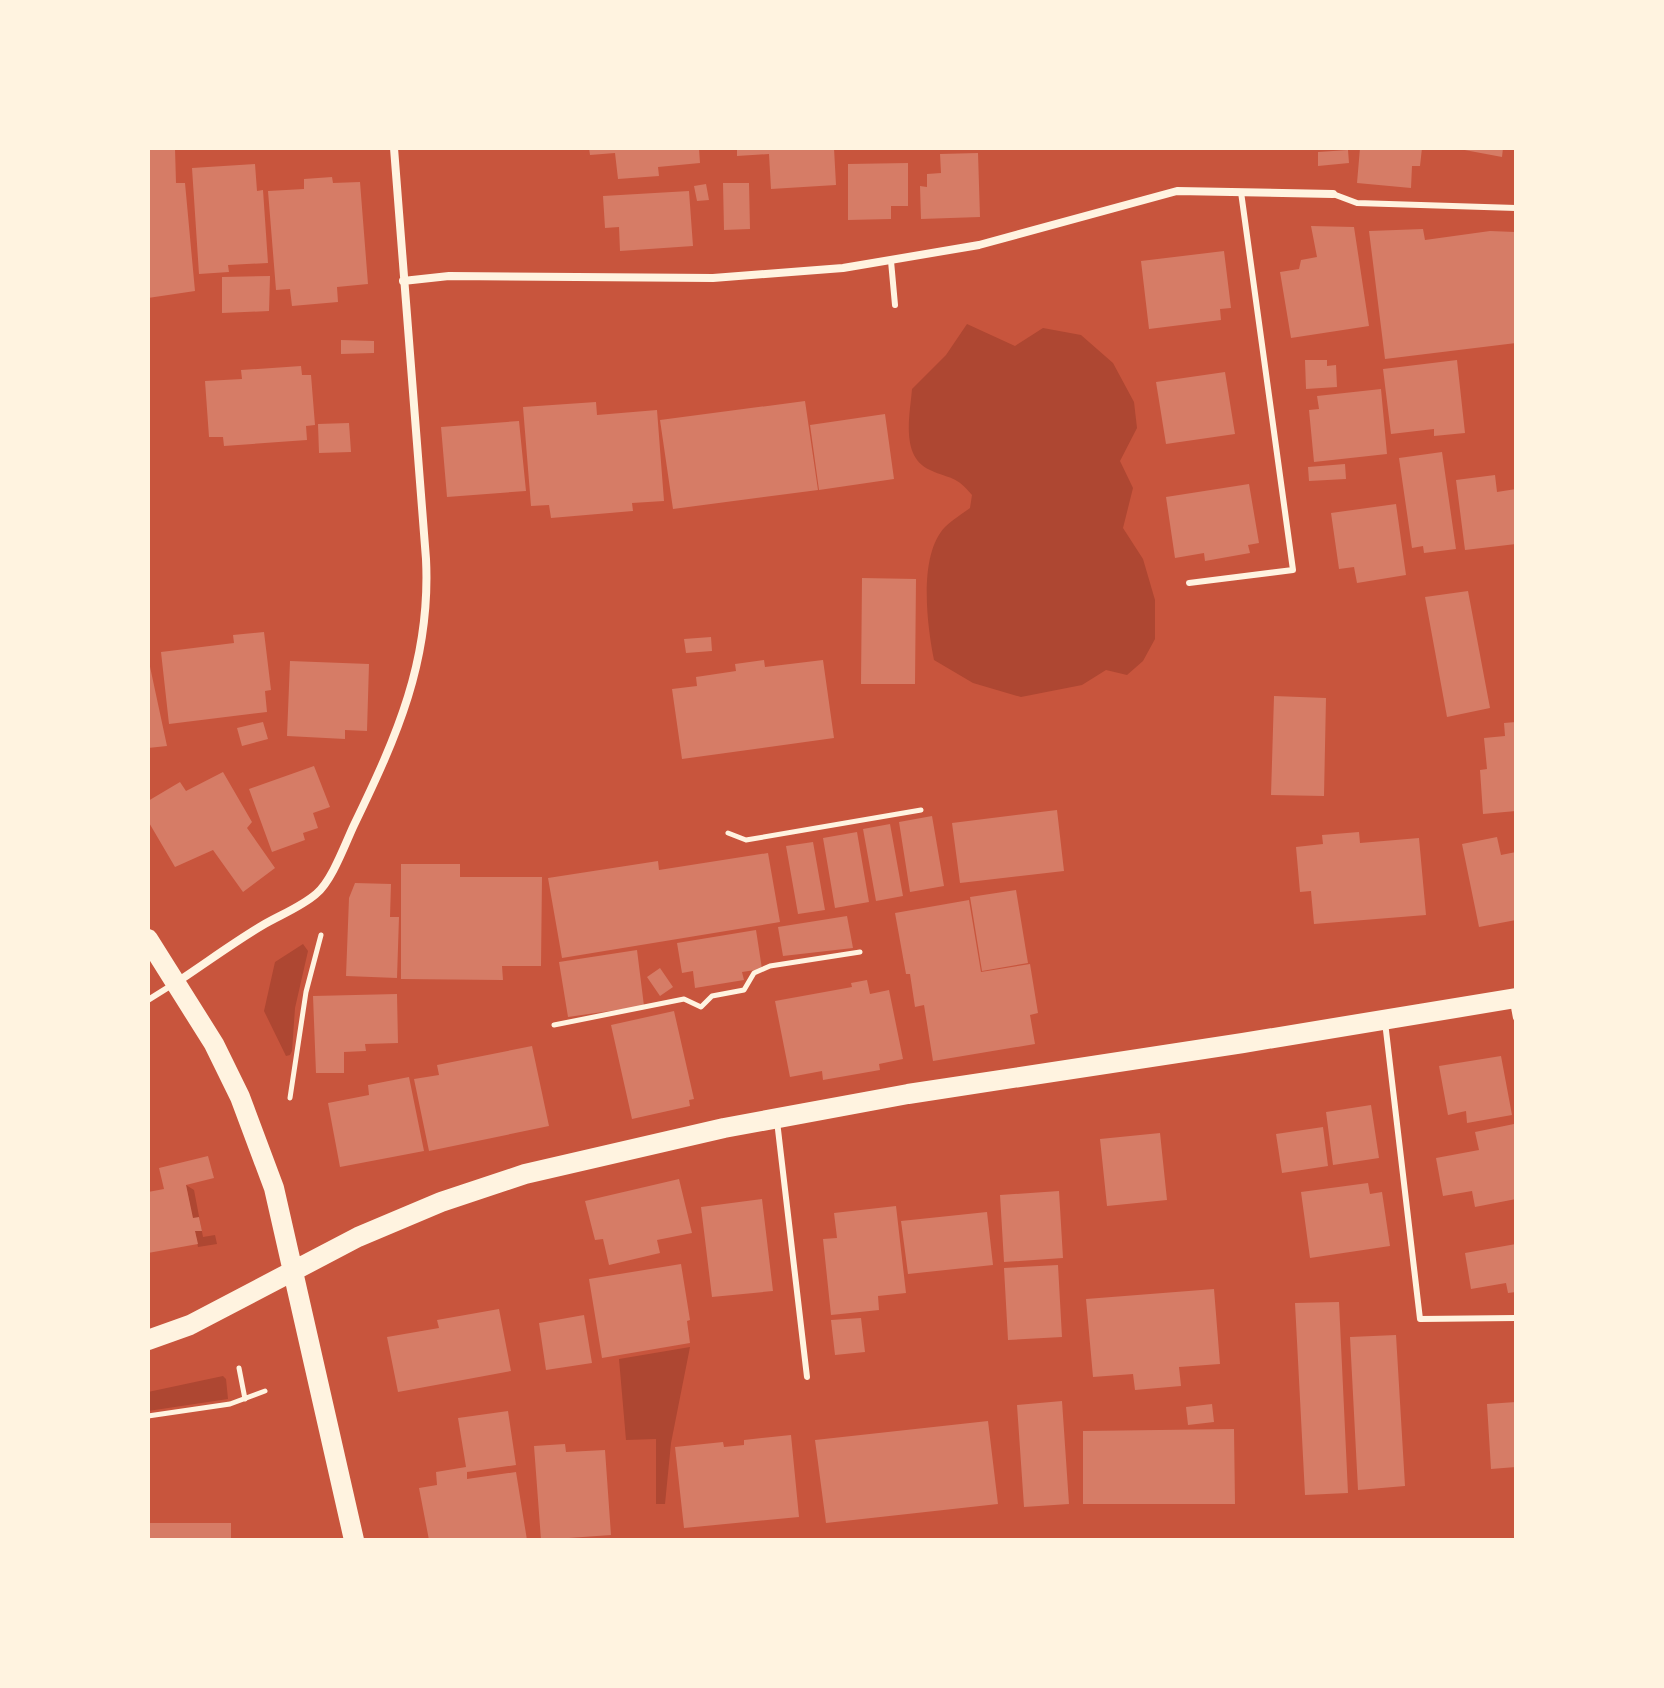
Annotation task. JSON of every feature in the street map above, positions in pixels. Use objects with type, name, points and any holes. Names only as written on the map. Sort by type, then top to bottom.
[{"type":"main road","points":[[148,939],[214,1044],[240,1097],[274,1188],[354,1540]]},
{"type":"main road","points":[[148,1340],[190,1325],[358,1237],[475,1189],[578,1161],[777,1117],[976,1082],[1243,1043],[1385,1018],[1515,1005]]},
{"type":"street","points":[[176,982],[317,893],[372,788],[410,694],[421,655],[428,588],[394,148]]},
{"type":"street","points":[[403,281],[449,276],[713,278],[843,268],[979,245],[1177,191],[1333,194]]},
{"type":"lane","points":[[1189,583],[1293,570],[1241,192]]},
{"type":"lane","points":[[1333,194],[1357,203],[1516,208]]},
{"type":"lane","points":[[891,261],[895,305]]},
{"type":"lane","points":[[148,1000],[176,982]]},
{"type":"lane","points":[[1385,1018],[1420,1319],[1516,1318]]},
{"type":"lane","points":[[777,1117],[807,1377]]},
{"type":"path","points":[[728,833],[746,840],[921,810]]},
{"type":"path","points":[[290,1098],[298,1064],[306,992],[321,935]]},
{"type":"path","points":[[554,1025],[684,999],[701,1007],[712,996],[744,990],[754,973],[770,966],[860,952]]},
{"type":"path","points":[[239,1368],[245,1399]]},
{"type":"path","points":[[148,1416],[230,1404],[265,1391]]},
{"type":"shaded area","points":[[967,324],[1015,346],[1043,328],[1081,335],[1113,363],[1134,402],[1137,428],[1120,461],[1133,488],[1123,528],[1143,559],[1155,600],[1155,639],[1143,661],[1127,675],[1106,670],[1082,685],[1021,697],[973,683],[934,660],[927,610],[931,555],[936,539],[945,527],[970,508],[972,495],[957,481],[930,470],[914,456],[909,434],[912,389],[946,355]]},
{"type":"shaded area","points":[[303,944],[308,951],[295,1008],[292,1051],[286,1056],[264,1011],[275,962]]},
{"type":"shaded area","points":[[186,1185],[194,1190],[203,1237],[215,1235],[217,1244],[198,1247]]},
{"type":"shaded area","points":[[690,1347],[671,1443],[665,1504],[656,1504],[656,1439],[626,1440],[619,1359]]},
{"type":"shaded area","points":[[223,1376],[228,1399],[148,1411],[148,1392]]},
{"type":"building","points":[[148,148],[175,148],[176,183],[185,183],[195,291],[148,298]]},
{"type":"building","points":[[589,148],[699,148],[700,163],[658,167],[659,176],[618,179],[615,153],[590,155]]},
{"type":"building","points":[[737,148],[834,148],[836,185],[771,189],[769,154],[737,156]]},
{"type":"building","points":[[1360,148],[1422,148],[1420,166],[1412,166],[1411,188],[1357,183]]},
{"type":"building","points":[[1454,148],[1503,148],[1502,157]]},
{"type":"building","points":[[1348,150],[1349,163],[1318,166],[1318,152]]},
{"type":"building","points":[[978,153],[980,217],[921,219],[920,186],[927,187],[927,174],[941,173],[940,154]]},
{"type":"building","points":[[908,163],[908,206],[891,206],[891,219],[848,220],[848,164]]},
{"type":"building","points":[[255,164],[257,191],[263,190],[268,263],[228,265],[229,272],[199,274],[192,168]]},
{"type":"building","points":[[332,177],[333,183],[360,182],[368,284],[337,287],[338,302],[292,306],[290,289],[276,290],[268,191],[304,189],[304,179]]},
{"type":"building","points":[[723,183],[749,183],[750,229],[724,230]]},
{"type":"building","points":[[706,184],[709,200],[697,201],[694,186]]},
{"type":"building","points":[[689,191],[693,246],[620,251],[619,227],[605,228],[603,196]]},
{"type":"building","points":[[1311,226],[1354,227],[1369,326],[1291,338],[1280,272],[1299,269],[1301,260],[1317,257]]},
{"type":"building","points":[[1423,229],[1425,240],[1490,231],[1515,232],[1516,343],[1385,359],[1369,231]]},
{"type":"building","points":[[1224,251],[1231,308],[1220,309],[1221,320],[1149,329],[1141,261]]},
{"type":"building","points":[[270,276],[269,311],[222,313],[222,277]]},
{"type":"building","points":[[341,340],[374,341],[374,353],[341,354]]},
{"type":"building","points":[[1305,360],[1327,360],[1327,366],[1336,365],[1337,387],[1306,389]]},
{"type":"building","points":[[1457,360],[1465,433],[1434,436],[1434,429],[1391,434],[1383,369]]},
{"type":"building","points":[[301,366],[302,375],[311,375],[315,425],[306,426],[307,440],[224,446],[223,437],[209,437],[205,381],[242,379],[241,370]]},
{"type":"building","points":[[1225,372],[1235,434],[1166,444],[1156,382]]},
{"type":"building","points":[[1381,389],[1387,454],[1314,462],[1309,410],[1319,409],[1317,396]]},
{"type":"building","points":[[805,401],[818,490],[673,509],[660,420]]},
{"type":"building","points":[[596,402],[597,415],[657,410],[664,501],[632,503],[633,511],[551,518],[549,505],[531,506],[523,407]]},
{"type":"building","points":[[885,414],[894,479],[819,490],[810,425]]},
{"type":"building","points":[[519,421],[526,491],[447,497],[441,427]]},
{"type":"building","points":[[349,423],[351,452],[319,453],[318,424]]},
{"type":"building","points":[[1442,452],[1456,549],[1424,553],[1423,546],[1412,548],[1399,458]]},
{"type":"building","points":[[1345,464],[1346,479],[1309,481],[1308,467]]},
{"type":"building","points":[[1495,475],[1497,492],[1516,489],[1516,544],[1465,550],[1456,480]]},
{"type":"building","points":[[1249,484],[1259,543],[1248,545],[1250,553],[1205,561],[1204,553],[1175,558],[1166,497]]},
{"type":"building","points":[[1396,504],[1406,575],[1357,583],[1354,567],[1339,569],[1331,513]]},
{"type":"building","points":[[862,578],[916,579],[915,684],[861,684]]},
{"type":"building","points":[[1468,591],[1490,708],[1447,717],[1425,597]]},
{"type":"building","points":[[264,632],[271,690],[265,691],[267,712],[169,724],[161,652],[234,643],[233,635]]},
{"type":"building","points":[[711,637],[712,651],[686,653],[684,639]]},
{"type":"building","points":[[764,660],[765,667],[823,660],[834,738],[682,759],[672,689],[697,686],[696,677],[736,671],[735,664]]},
{"type":"building","points":[[290,661],[369,664],[367,731],[345,730],[345,739],[287,736]]},
{"type":"building","points":[[149,662],[167,746],[148,748]]},
{"type":"building","points":[[1274,696],[1326,698],[1324,796],[1271,795]]},
{"type":"building","points":[[263,722],[268,739],[242,746],[237,728]]},
{"type":"building","points":[[1516,722],[1516,811],[1483,814],[1480,770],[1487,769],[1484,738],[1505,736],[1504,723]]},
{"type":"building","points":[[314,766],[330,807],[313,813],[318,828],[303,833],[305,840],[272,852],[249,789]]},
{"type":"building","points":[[223,772],[252,822],[247,828],[275,868],[243,892],[213,850],[175,867],[148,821],[148,801],[180,782],[186,791]]},
{"type":"building","points":[[1057,810],[1064,871],[960,883],[952,823]]},
{"type":"building","points":[[932,816],[944,886],[910,892],[899,822]]},
{"type":"building","points":[[890,824],[903,896],[876,901],[863,829]]},
{"type":"building","points":[[857,832],[869,902],[835,908],[823,838]]},
{"type":"building","points":[[1359,832],[1360,843],[1419,838],[1426,915],[1314,924],[1311,891],[1300,892],[1296,847],[1323,844],[1322,835]]},
{"type":"building","points":[[1497,837],[1501,855],[1516,852],[1516,920],[1479,927],[1462,844]]},
{"type":"building","points":[[813,842],[825,910],[798,914],[786,846]]},
{"type":"building","points":[[768,853],[780,922],[562,958],[548,878],[658,861],[659,870]]},
{"type":"building","points":[[401,864],[460,864],[460,877],[542,877],[541,966],[502,966],[503,980],[401,979]]},
{"type":"building","points":[[355,883],[391,884],[390,917],[399,917],[397,978],[346,976],[349,898]]},
{"type":"building","points":[[1016,890],[1028,963],[982,971],[970,897]]},
{"type":"building","points":[[969,900],[981,972],[1030,964],[1038,1013],[1030,1015],[1035,1044],[933,1061],[924,1005],[915,1007],[895,913]]},
{"type":"building","points":[[847,916],[853,948],[783,956],[778,927]]},
{"type":"building","points":[[756,930],[762,969],[742,972],[744,980],[695,988],[693,971],[682,973],[677,943]]},
{"type":"building","points":[[637,950],[644,1006],[568,1017],[559,962]]},
{"type":"building","points":[[660,968],[673,987],[660,996],[647,977]]},
{"type":"building","points":[[867,980],[870,994],[889,990],[903,1059],[879,1064],[880,1070],[823,1080],[822,1071],[790,1077],[775,1001],[852,987],[851,983]]},
{"type":"building","points":[[397,994],[398,1043],[365,1044],[366,1051],[344,1052],[344,1073],[316,1073],[313,996]]},
{"type":"building","points":[[674,1011],[694,1099],[689,1100],[690,1106],[632,1119],[611,1025]]},
{"type":"building","points":[[532,1046],[549,1126],[429,1151],[414,1079],[439,1075],[437,1065]]},
{"type":"building","points":[[1501,1056],[1512,1115],[1467,1123],[1466,1111],[1448,1115],[1439,1066]]},
{"type":"building","points":[[409,1077],[424,1151],[340,1167],[328,1103],[369,1095],[368,1085]]},
{"type":"building","points":[[1371,1105],[1379,1158],[1333,1165],[1326,1112]]},
{"type":"building","points":[[1514,1124],[1516,1199],[1475,1207],[1472,1191],[1443,1196],[1436,1158],[1479,1150],[1475,1132]]},
{"type":"building","points":[[1323,1127],[1328,1166],[1282,1173],[1276,1134]]},
{"type":"building","points":[[1160,1133],[1167,1200],[1107,1206],[1100,1139]]},
{"type":"building","points":[[208,1156],[214,1178],[186,1185],[193,1218],[199,1217],[202,1231],[195,1231],[198,1244],[148,1253],[148,1192],[164,1189],[159,1168]]},
{"type":"building","points":[[679,1179],[692,1233],[657,1240],[660,1253],[609,1265],[603,1239],[595,1240],[585,1201]]},
{"type":"building","points":[[1368,1183],[1370,1194],[1382,1192],[1390,1246],[1310,1258],[1301,1192]]},
{"type":"building","points":[[1059,1191],[1063,1258],[1004,1262],[1000,1195]]},
{"type":"building","points":[[762,1199],[773,1291],[712,1297],[701,1207]]},
{"type":"building","points":[[896,1206],[906,1293],[878,1296],[879,1310],[831,1315],[823,1239],[837,1238],[834,1213]]},
{"type":"building","points":[[987,1212],[993,1265],[908,1274],[901,1221]]},
{"type":"building","points":[[1516,1244],[1516,1292],[1508,1293],[1506,1283],[1471,1289],[1465,1253]]},
{"type":"building","points":[[681,1264],[690,1320],[687,1321],[690,1343],[602,1358],[589,1279]]},
{"type":"building","points":[[1058,1265],[1062,1337],[1008,1340],[1004,1268]]},
{"type":"building","points":[[1214,1289],[1220,1364],[1179,1367],[1181,1386],[1135,1390],[1133,1374],[1093,1377],[1086,1299]]},
{"type":"building","points":[[1339,1302],[1348,1493],[1305,1495],[1295,1303]]},
{"type":"building","points":[[499,1309],[511,1371],[398,1392],[387,1337],[439,1328],[437,1320]]},
{"type":"building","points":[[584,1315],[592,1363],[546,1370],[539,1323]]},
{"type":"building","points":[[861,1318],[865,1352],[835,1355],[831,1320]]},
{"type":"building","points":[[1396,1335],[1405,1486],[1358,1490],[1350,1337]]},
{"type":"building","points":[[1062,1401],[1069,1504],[1024,1507],[1017,1405]]},
{"type":"building","points":[[1516,1402],[1516,1467],[1491,1469],[1487,1404]]},
{"type":"building","points":[[1212,1404],[1214,1422],[1188,1425],[1186,1407]]},
{"type":"building","points":[[508,1411],[516,1465],[467,1472],[467,1479],[516,1472],[527,1540],[429,1540],[419,1488],[437,1485],[436,1472],[466,1467],[458,1418]]},
{"type":"building","points":[[988,1421],[998,1504],[826,1523],[815,1440]]},
{"type":"building","points":[[1234,1429],[1235,1504],[1083,1504],[1083,1431]]},
{"type":"building","points":[[791,1435],[799,1517],[684,1528],[675,1447],[723,1442],[724,1447],[744,1445],[744,1440]]},
{"type":"building","points":[[565,1444],[566,1452],[605,1450],[611,1535],[541,1540],[534,1446]]},
{"type":"building","points":[[148,1523],[231,1523],[231,1540],[148,1540]]}]
